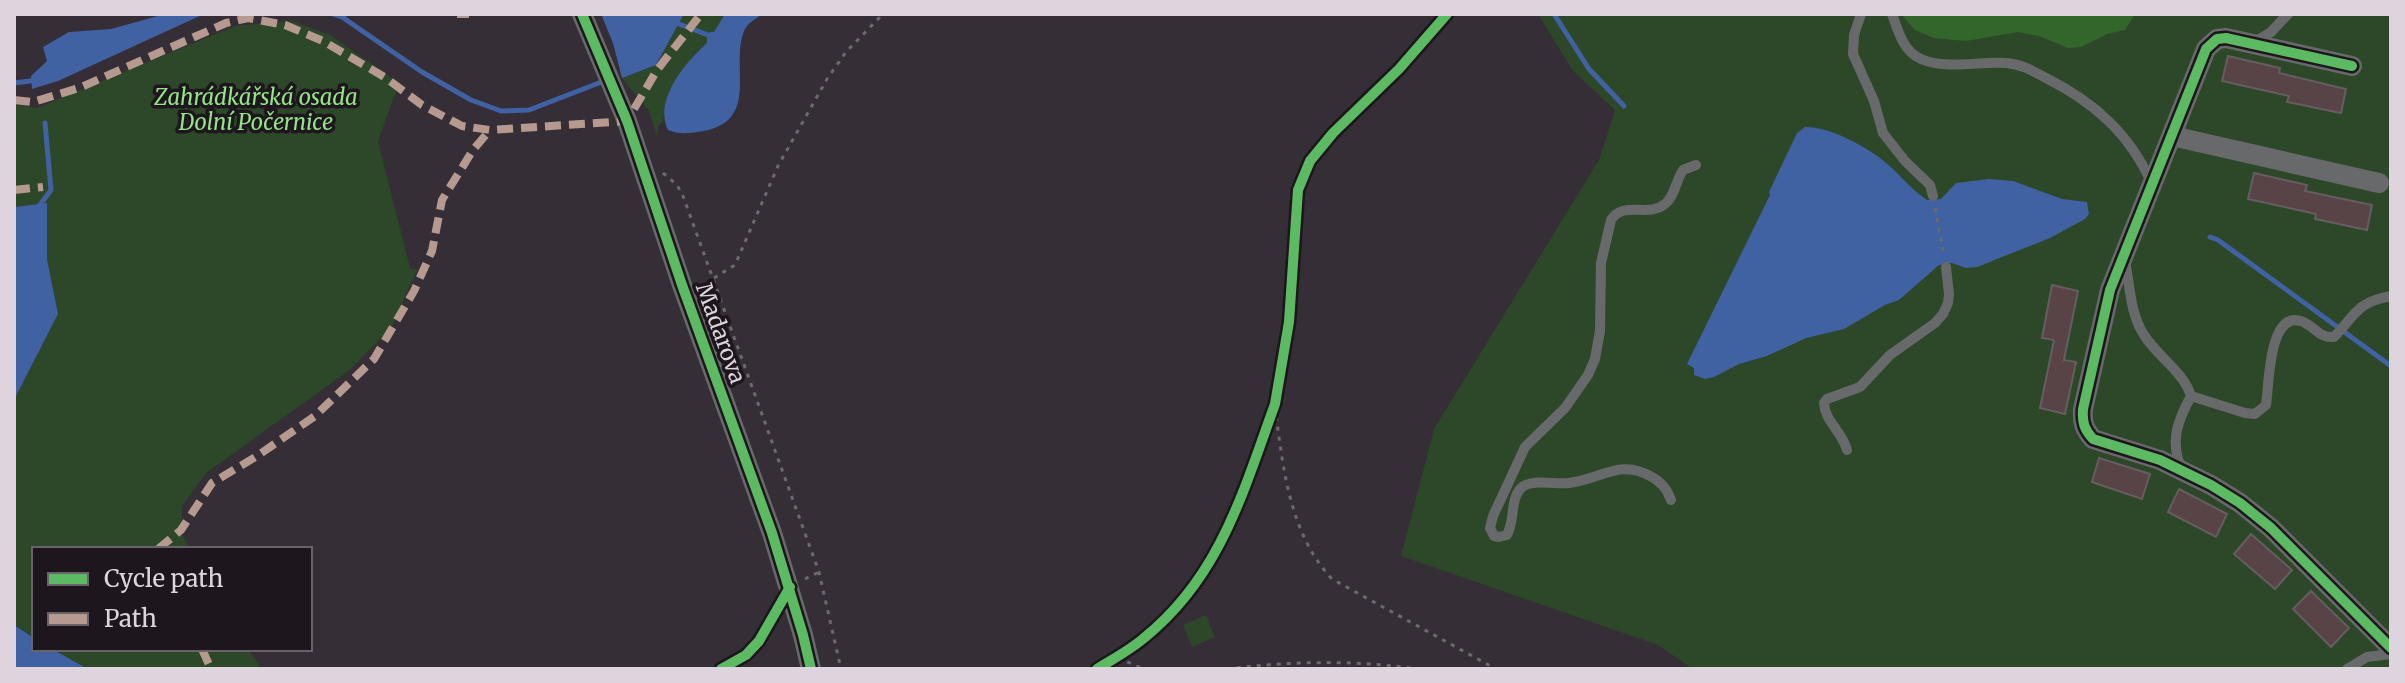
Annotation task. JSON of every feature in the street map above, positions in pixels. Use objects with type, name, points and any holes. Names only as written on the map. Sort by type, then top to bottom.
[{"type":"street","name":"Madarova","points":[[582,14],[644,172],[772,533],[790,587],[811,669]]},
{"type":"street","points":[[2352,66],[2226,38],[2217,39],[2206,49],[2107,301],[2082,422],[2093,439],[2137,451],[2183,471],[2240,503],[2271,528],[2391,651]]},
{"type":"street","points":[[2172,136],[2379,183]]},
{"type":"lane","points":[[1861,14],[1854,35],[1853,54],[1874,101],[1883,133],[1905,161],[1930,185],[1933,196]]},
{"type":"lane","points":[[1892,14],[1905,45],[1919,58],[1940,63],[2012,63],[2082,97],[2128,141],[2152,186]]},
{"type":"lane","points":[[2252,44],[2271,32],[2288,14]]},
{"type":"lane","points":[[1671,500],[1657,480],[1636,469],[1622,468],[1575,482],[1524,486],[1518,494],[1507,535],[1494,536],[1490,528],[1525,447],[1565,408],[1595,359],[1600,331],[1601,263],[1611,220],[1623,209],[1652,210],[1663,206],[1683,170],[1696,165]]},
{"type":"lane","points":[[2124,255],[2138,325],[2152,347],[2189,389],[2191,396],[2174,439],[2183,471]]},
{"type":"lane","points":[[1847,450],[1843,436],[1827,418],[1824,403],[1827,399],[1860,387],[1890,355],[1935,323],[1948,303],[1946,267]]},
{"type":"lane","points":[[2191,396],[2255,414],[2266,405],[2275,341],[2285,325],[2297,320],[2325,337],[2334,337],[2365,303],[2391,296]]},
{"type":"lane","points":[[2347,669],[2367,657],[2391,651]]},
{"type":"path","points":[[714,278],[735,265],[778,166],[815,99],[846,52],[883,14]]},
{"type":"path","points":[[1097,669],[1142,640],[1193,589],[1215,555],[1239,502],[1275,404],[1289,322],[1298,190],[1310,161],[1447,14]]},
{"type":"path","points":[[644,172],[656,170],[667,174],[677,185],[714,278],[819,572],[841,669]]},
{"type":"path","points":[[1933,196],[1946,267]]},
{"type":"path","points":[[1275,404],[1290,497],[1303,536],[1319,565],[1332,579],[1496,669]]},
{"type":"path","points":[[721,669],[746,655],[759,641],[790,587]]},
{"type":"path","points":[[1116,657],[1144,669]]},
{"type":"path","points":[[1227,669],[1374,663],[1418,669]]},
{"type":"green space","points":[[684,14],[725,14],[708,43],[698,51],[670,90],[657,136],[649,111],[622,78],[656,65]]},
{"type":"green space","points":[[1538,14],[2391,14],[2391,669],[1693,669],[1658,645],[1401,556],[1434,429],[1599,160],[1615,110],[1573,71]]},
{"type":"green space","points":[[1901,14],[2135,14],[2125,30],[2107,34],[2081,47],[2068,48],[2039,36],[2018,32],[1966,41],[1934,38],[1915,30]]},
{"type":"green space","name":"Zahrádkářská osada Dolní Počernice","points":[[292,21],[330,35],[399,83],[378,141],[410,268],[417,270],[392,326],[351,369],[206,473],[182,506],[182,535],[190,547],[32,547],[32,637],[14,625],[14,400],[58,314],[47,259],[47,203],[14,207],[14,104],[37,108],[235,26]]},
{"type":"green space","points":[[1206,615],[1215,637],[1192,647],[1183,625]]},
{"type":"green space","points":[[56,651],[249,651],[262,669],[88,669]]},
{"type":"water","points":[[165,14],[204,14],[58,81],[32,89],[31,76],[47,61],[43,47],[69,32],[111,29]]},
{"type":"water","points":[[601,14],[684,14],[656,65],[622,78]]},
{"type":"water","points":[[725,14],[762,14],[744,31],[738,104],[732,116],[721,125],[690,133],[668,130],[665,106],[668,94],[681,71],[707,43],[710,32],[714,32]]},
{"type":"water","points":[[1805,127],[1841,135],[1866,148],[1927,200],[1941,199],[1956,183],[1989,179],[2013,181],[2062,199],[2087,202],[2089,214],[2050,238],[1977,267],[1966,268],[1952,263],[1939,265],[1899,300],[1844,329],[1806,338],[1714,377],[1705,379],[1694,375],[1694,368],[1687,364],[1797,133]]},
{"type":"water","points":[[47,203],[47,259],[58,314],[14,400],[14,207]]},
{"type":"water","points":[[14,625],[32,637],[32,651],[56,651],[88,669],[14,669]]},
{"type":"building","points":[[2228,56],[2280,68],[2279,73],[2346,89],[2341,113],[2287,102],[2289,96],[2222,81]]},
{"type":"building","points":[[2254,173],[2307,185],[2305,191],[2372,205],[2367,230],[2315,219],[2316,214],[2248,199]]},
{"type":"building","points":[[2052,285],[2078,291],[2064,360],[2076,362],[2065,414],[2040,408],[2054,340],[2042,338]]},
{"type":"building","points":[[2099,458],[2150,474],[2142,499],[2092,482]]},
{"type":"building","points":[[2179,489],[2227,514],[2216,537],[2168,512]]},
{"type":"building","points":[[2251,534],[2292,570],[2275,589],[2234,554]]},
{"type":"building","points":[[2311,591],[2349,628],[2331,647],[2293,609]]},
{"type":"waterway","points":[[333,14],[342,17],[345,14]]},
{"type":"waterway","points":[[1554,14],[1589,69],[1624,106]]},
{"type":"waterway","points":[[342,17],[422,72],[471,100],[501,111],[529,110],[604,81]]},
{"type":"waterway","points":[[679,24],[708,35]]},
{"type":"waterway","points":[[14,83],[38,80]]},
{"type":"waterway","points":[[37,209],[51,190],[45,123]]},
{"type":"waterway","points":[[2210,237],[2391,366]]},
{"type":"marked path","points":[[457,14],[469,14]]},
{"type":"marked path","points":[[14,100],[33,102],[79,88],[226,23],[248,18],[285,25],[323,41],[386,78],[422,105],[462,126],[490,130],[627,121],[657,70],[701,14]]},
{"type":"marked path","points":[[160,547],[181,530],[212,483],[315,416],[374,359],[414,291],[432,251],[442,200],[473,150],[490,130]]},
{"type":"marked path","points":[[14,190],[43,187]]},
{"type":"marked path","points":[[203,651],[211,669]]},
{"type":"cycle path","points":[[582,14],[627,121],[682,285],[772,533],[811,669]]},
{"type":"cycle path","points":[[1097,669],[1139,642],[1170,614],[1210,560],[1240,501],[1275,404],[1289,322],[1298,190],[1310,161],[1447,14]]},
{"type":"cycle path","points":[[2352,66],[2226,38],[2217,39],[2206,49],[2110,290],[2083,418],[2093,439],[2160,460],[2240,503],[2271,528],[2391,648]]},
{"type":"cycle path","points":[[721,669],[746,655],[759,641],[790,587]]}]
